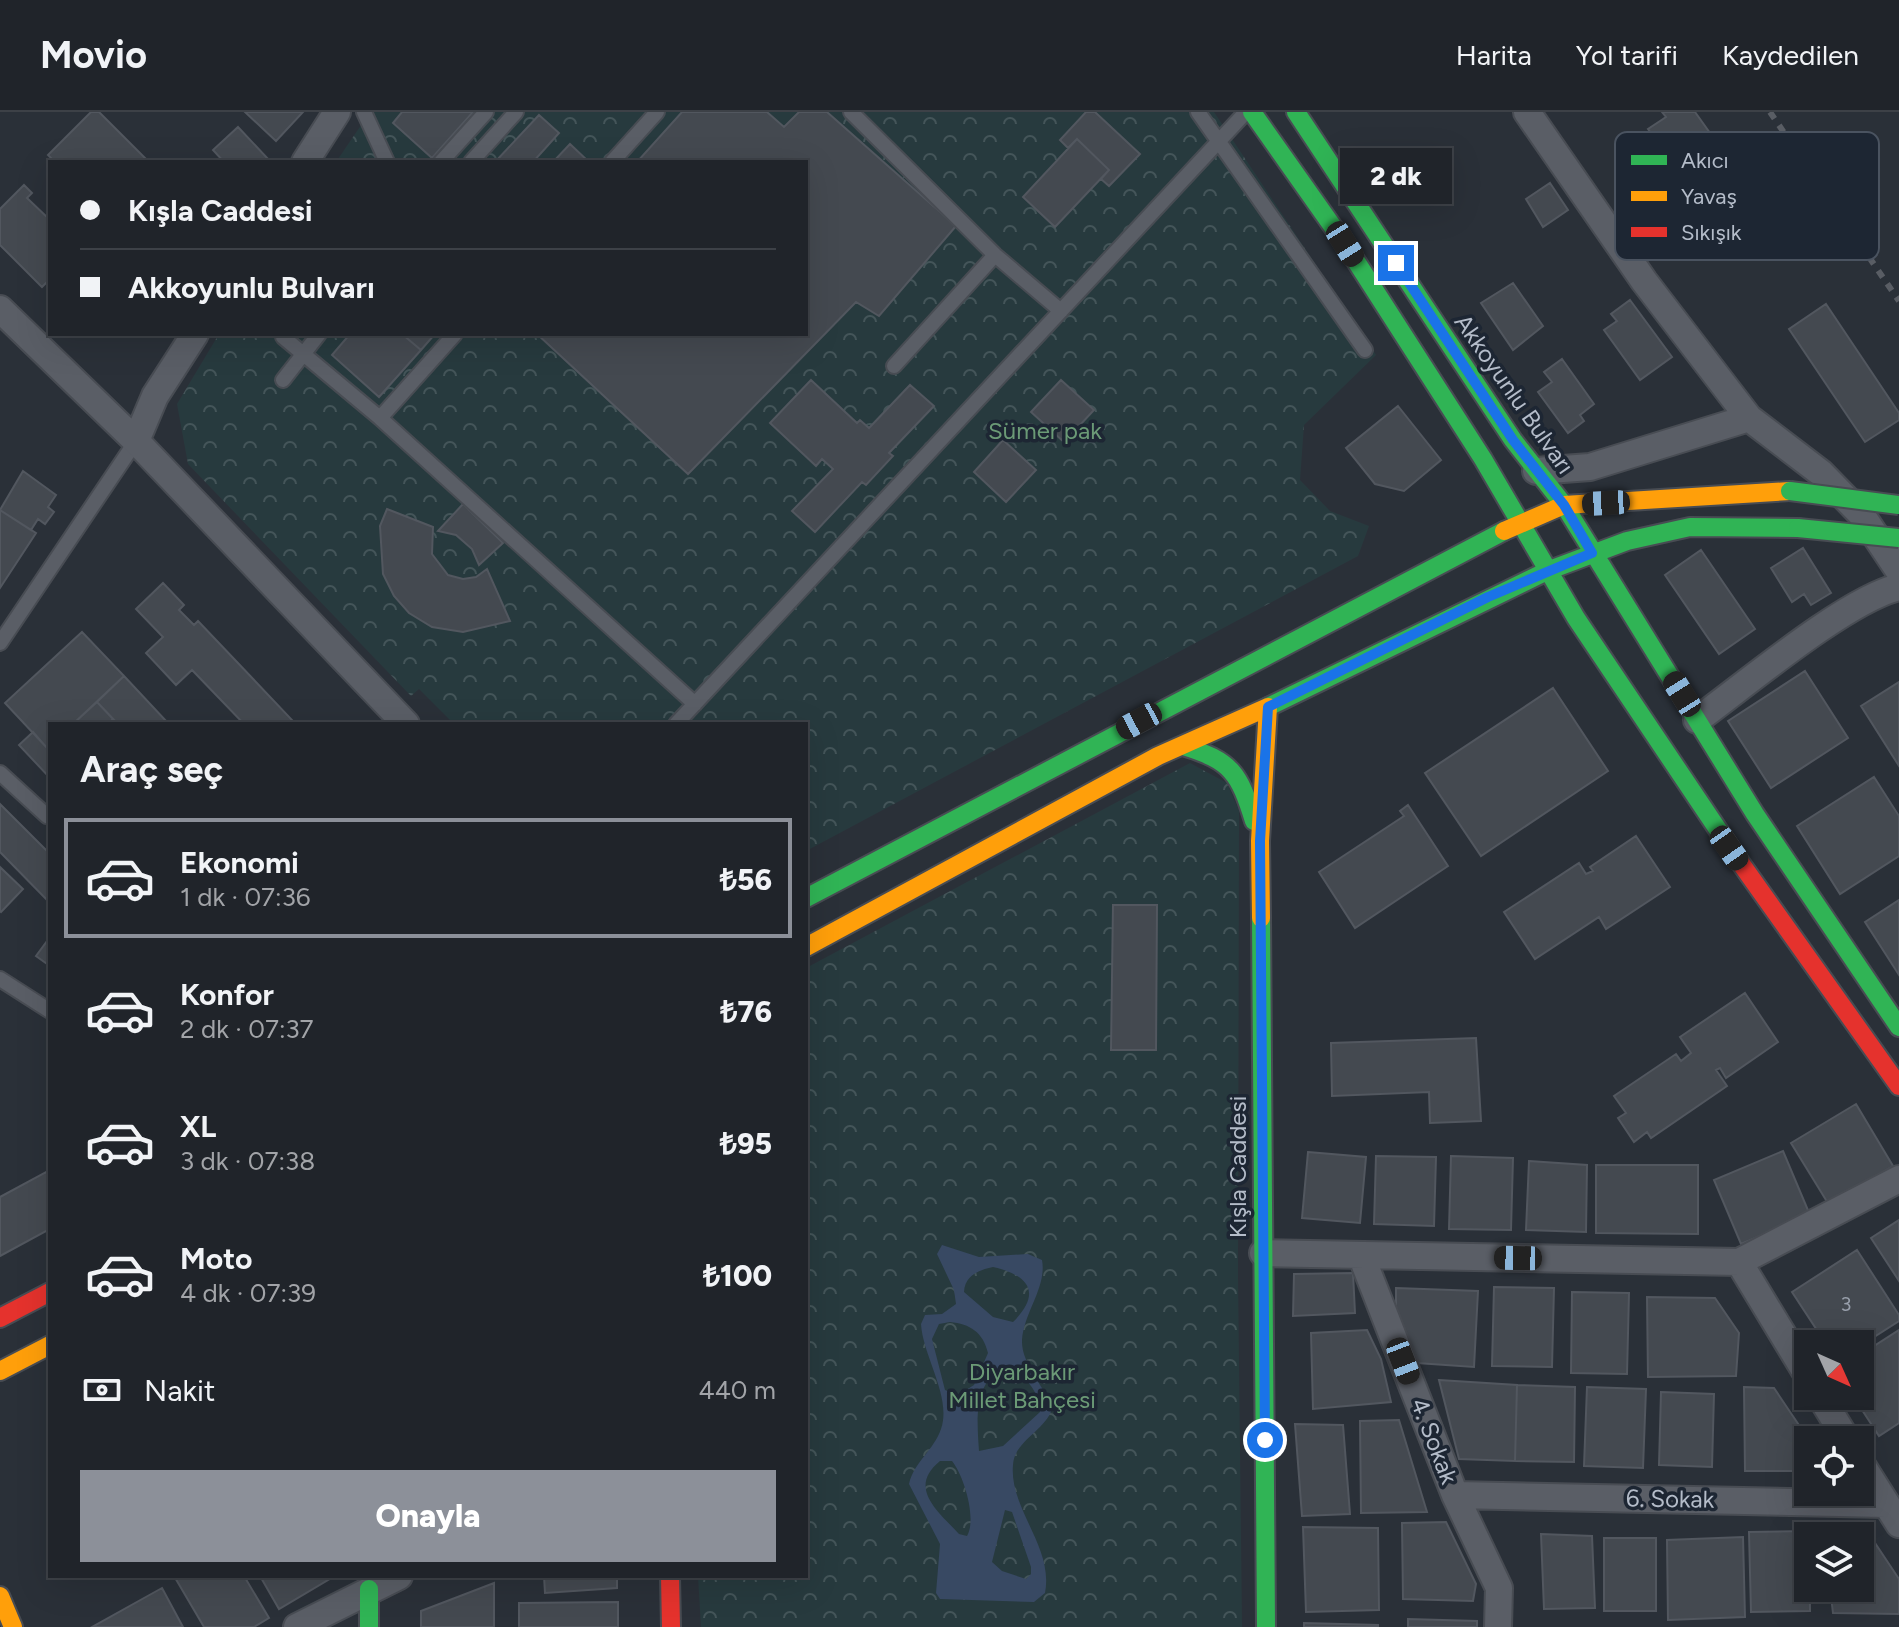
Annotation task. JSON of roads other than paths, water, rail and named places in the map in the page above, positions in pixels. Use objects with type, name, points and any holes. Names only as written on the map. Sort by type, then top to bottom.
[{"type":"main road","points":[[1249,112],[1345,244],[1483,459],[1547,571],[1712,823],[1899,1086]]},
{"type":"main road","name":"Akkoyunlu Bulvarı","points":[[1296,112],[1536,471],[1564,505],[1755,814],[1899,1027]]},
{"type":"main road","points":[[808,897],[1518,524],[1564,505],[1790,491],[1899,505]]},
{"type":"main road","points":[[808,946],[1158,756],[1268,707],[1547,571],[1592,553],[1672,529],[1729,525],[1899,538]]},
{"type":"main road","name":"Kışla Caddesi","points":[[1266,1627],[1260,841],[1268,707]]},
{"type":"main road","points":[[1183,746],[1219,757],[1241,776],[1260,841]]},
{"type":"main road","points":[[0,1318],[48,1293]]},
{"type":"main road","points":[[0,1371],[48,1346]]},
{"type":"main road","points":[[670,1578],[671,1627]]},
{"type":"main road","points":[[369,1589],[369,1627]]},
{"type":"main road","points":[[0,1596],[13,1627]]},
{"type":"street","points":[[306,160],[337,112]]},
{"type":"street","points":[[1527,112],[1615,239]]},
{"type":"street","points":[[1629,260],[1749,418],[1821,473],[1861,514],[1899,571]]},
{"type":"street","points":[[0,309],[136,441],[404,722]]},
{"type":"street","points":[[136,441],[155,396],[194,336]]},
{"type":"street","points":[[1536,471],[1590,467],[1749,418]]},
{"type":"street","points":[[1697,720],[1828,626],[1884,591],[1899,587]]},
{"type":"street","points":[[1263,1253],[1739,1262],[1899,1179]]},
{"type":"street","name":"4. Sokak","points":[[1361,1255],[1455,1495],[1499,1588],[1498,1627]]},
{"type":"street","points":[[1739,1262],[1794,1353]]},
{"type":"street","points":[[1874,1485],[1892,1514]]},
{"type":"street","name":"6. Sokak","points":[[1455,1495],[1892,1514]]},
{"type":"street","points":[[297,1627],[394,1578]]},
{"type":"lane","points":[[364,112],[386,160]]},
{"type":"lane","points":[[443,160],[486,112]]},
{"type":"lane","points":[[473,160],[516,112]]},
{"type":"lane","points":[[614,160],[657,112]]},
{"type":"lane","points":[[851,112],[995,255],[1061,311]]},
{"type":"lane","points":[[1198,112],[1365,350]]},
{"type":"lane","points":[[678,722],[1249,112]]},
{"type":"lane","points":[[894,366],[995,255]]},
{"type":"lane","points":[[284,336],[380,418],[695,704]]},
{"type":"lane","points":[[283,380],[317,336]]},
{"type":"lane","points":[[380,418],[453,336]]},
{"type":"lane","points":[[0,643],[136,441]]},
{"type":"lane","points":[[0,773],[48,815]]},
{"type":"lane","points":[[1,983],[48,1010]]},
{"type":"water","points":[[942,1245],[979,1257],[1028,1254],[1042,1260],[1041,1280],[1022,1340],[1025,1358],[1052,1409],[1043,1424],[1019,1449],[1013,1465],[1018,1497],[1038,1544],[1046,1576],[1045,1593],[1034,1602],[940,1599],[936,1593],[940,1544],[909,1484],[915,1469],[938,1436],[943,1417],[940,1390],[921,1324],[925,1315],[942,1314],[956,1304],[954,1290],[937,1254]],"holes":[[[993,1267],[1023,1280],[1029,1294],[1013,1322],[993,1317],[964,1292],[967,1281],[978,1272]],[[950,1322],[969,1327],[979,1334],[988,1353],[974,1385],[958,1395],[945,1390],[932,1339],[939,1324]],[[1004,1366],[1024,1377],[1034,1390],[1040,1412],[1003,1446],[979,1451],[979,1404],[994,1374]],[[940,1461],[952,1461],[968,1498],[971,1519],[967,1536],[959,1534],[935,1508],[929,1499],[926,1481],[930,1471]],[[1005,1510],[1012,1512],[1031,1574],[1026,1579],[1002,1571],[992,1562]]]},
{"type":"railway","points":[[1770,112],[1784,132]]},
{"type":"railway","points":[[1871,260],[1899,301]]},
{"type":"park label","name":"Sümer pak","points":[[1045,431]]},
{"type":"park label","name":"Diyarbakır Millet Bahçesi","points":[[1022,1386]]}]
